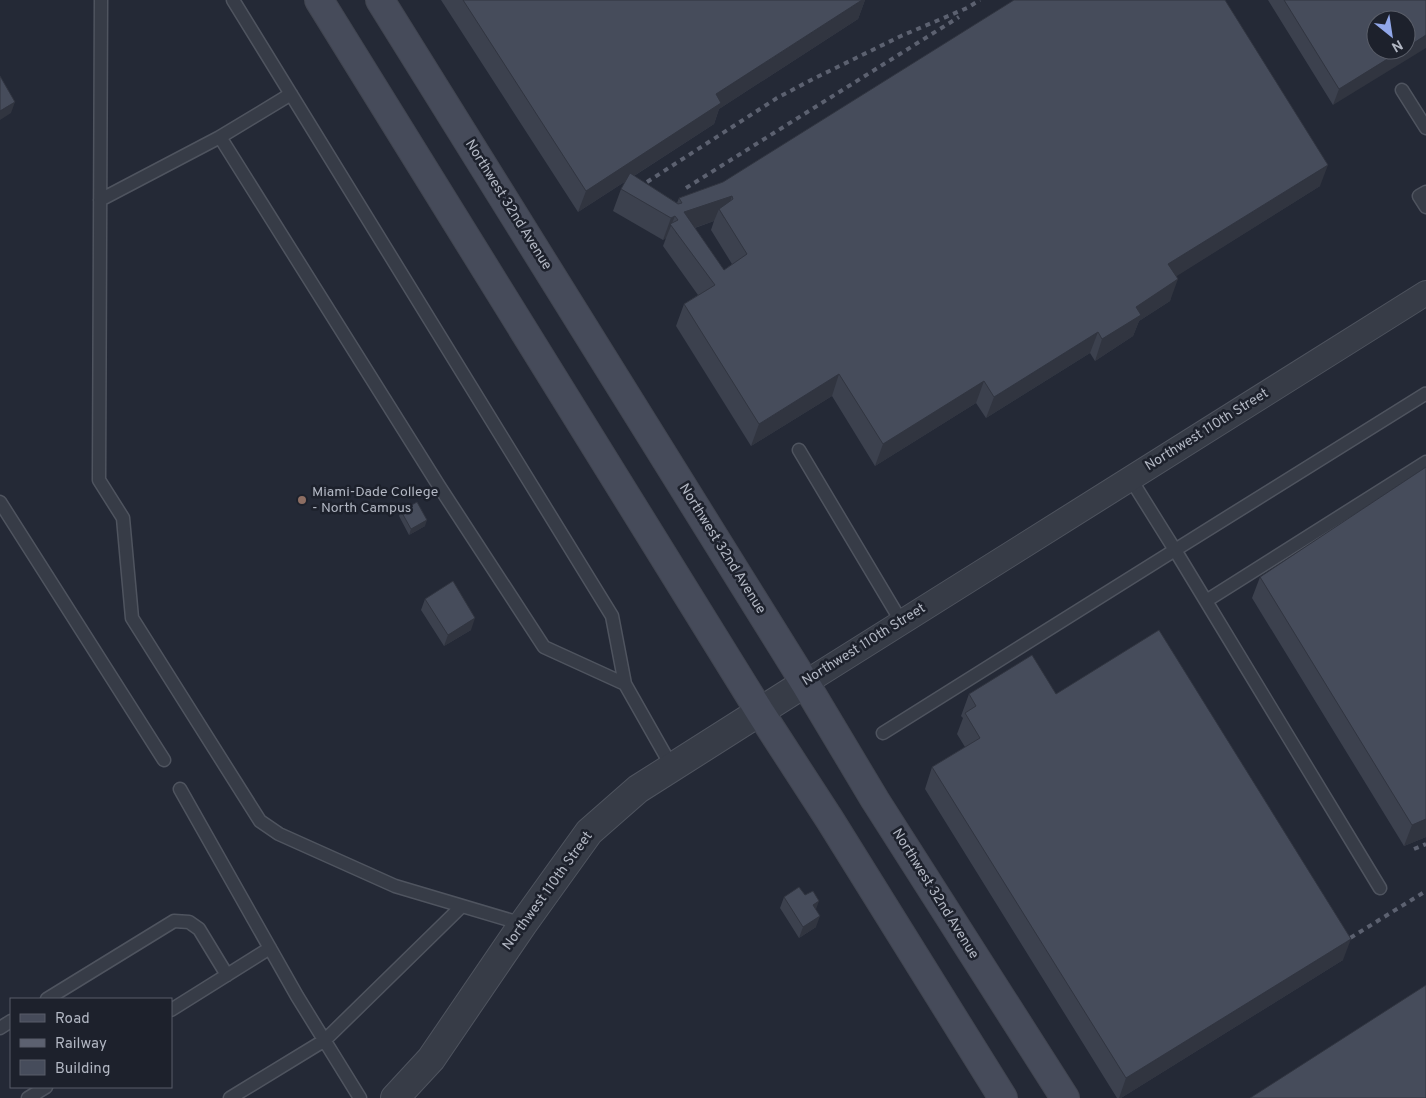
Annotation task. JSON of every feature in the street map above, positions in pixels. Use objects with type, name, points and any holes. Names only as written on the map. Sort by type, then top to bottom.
[{"type":"main road","points":[[319,0],[760,712],[830,820],[1003,1098]]},
{"type":"main road","name":"Northwest 32nd Avenue","points":[[380,0],[805,683],[875,800],[1065,1098]]},
{"type":"street","name":"Northwest 110th Street","points":[[395,1098],[431,1059],[523,924],[589,832],[638,789],[901,621],[1426,293]]},
{"type":"lane","points":[[101,0],[100,480],[123,518],[132,618],[260,821],[279,834],[396,886],[523,924]]},
{"type":"lane","points":[[233,0],[612,616],[625,684],[672,767]]},
{"type":"lane","points":[[1402,90],[1426,128]]},
{"type":"lane","points":[[100,200],[220,137],[291,94]]},
{"type":"lane","points":[[220,137],[439,486],[544,647],[625,684]]},
{"type":"lane","points":[[1426,192],[1420,196],[1426,207]]},
{"type":"lane","points":[[883,733],[1426,395]]},
{"type":"lane","points":[[799,450],[901,621]]},
{"type":"lane","points":[[1206,601],[1426,462]]},
{"type":"lane","points":[[1130,478],[1380,888]]},
{"type":"lane","points":[[0,502],[164,760]]},
{"type":"lane","points":[[180,789],[270,948],[360,1098]]},
{"type":"lane","points":[[230,1098],[325,1040],[462,906]]},
{"type":"lane","points":[[49,998],[174,921],[189,922],[198,929],[227,975]]},
{"type":"lane","points":[[172,1009],[270,948]]},
{"type":"lane","points":[[28,1098],[44,1088]]},
{"type":"building","points":[[463,0],[862,0],[716,94],[721,103],[586,191]]},
{"type":"building","points":[[1014,0],[1225,0],[1328,165],[1168,264],[1178,279],[1136,307],[1141,315],[1102,339],[1098,332],[994,397],[984,381],[883,444],[839,374],[759,424],[684,304],[715,285],[670,224],[678,220],[675,216],[671,218],[621,189],[630,173],[678,204],[682,203],[679,198],[723,182]],"holes":[[[732,196],[733,199],[719,209],[747,254],[724,270],[684,212]]]},
{"type":"building","points":[[1284,0],[1426,0],[1426,35],[1416,42],[1416,10],[1366,10],[1366,60],[1386,60],[1339,89]]},
{"type":"building","points":[[0,76],[15,102],[0,111]]},
{"type":"building","points":[[1426,467],[1426,819],[1412,825],[1260,577]]},
{"type":"building","points":[[417,502],[427,520],[411,529],[401,511]]},
{"type":"building","points":[[453,581],[475,618],[448,635],[425,599]]},
{"type":"building","points":[[1159,630],[1351,939],[1126,1078],[932,767],[980,738],[965,713],[976,706],[969,694],[1032,655],[1056,694]]},
{"type":"building","points":[[799,887],[805,895],[813,891],[819,901],[813,905],[820,916],[803,927],[784,897]]},
{"type":"building","points":[[1426,985],[1426,1098],[1250,1098]]},
{"type":"railway","points":[[647,182],[777,98],[901,36],[967,8],[980,0]]},
{"type":"railway","points":[[686,188],[959,17]]},
{"type":"railway","points":[[1414,849],[1426,844]]},
{"type":"railway","points":[[1342,943],[1426,891]]},
{"type":"place","name":"Miami-Dade College - North Campus","points":[[302,500]]}]
